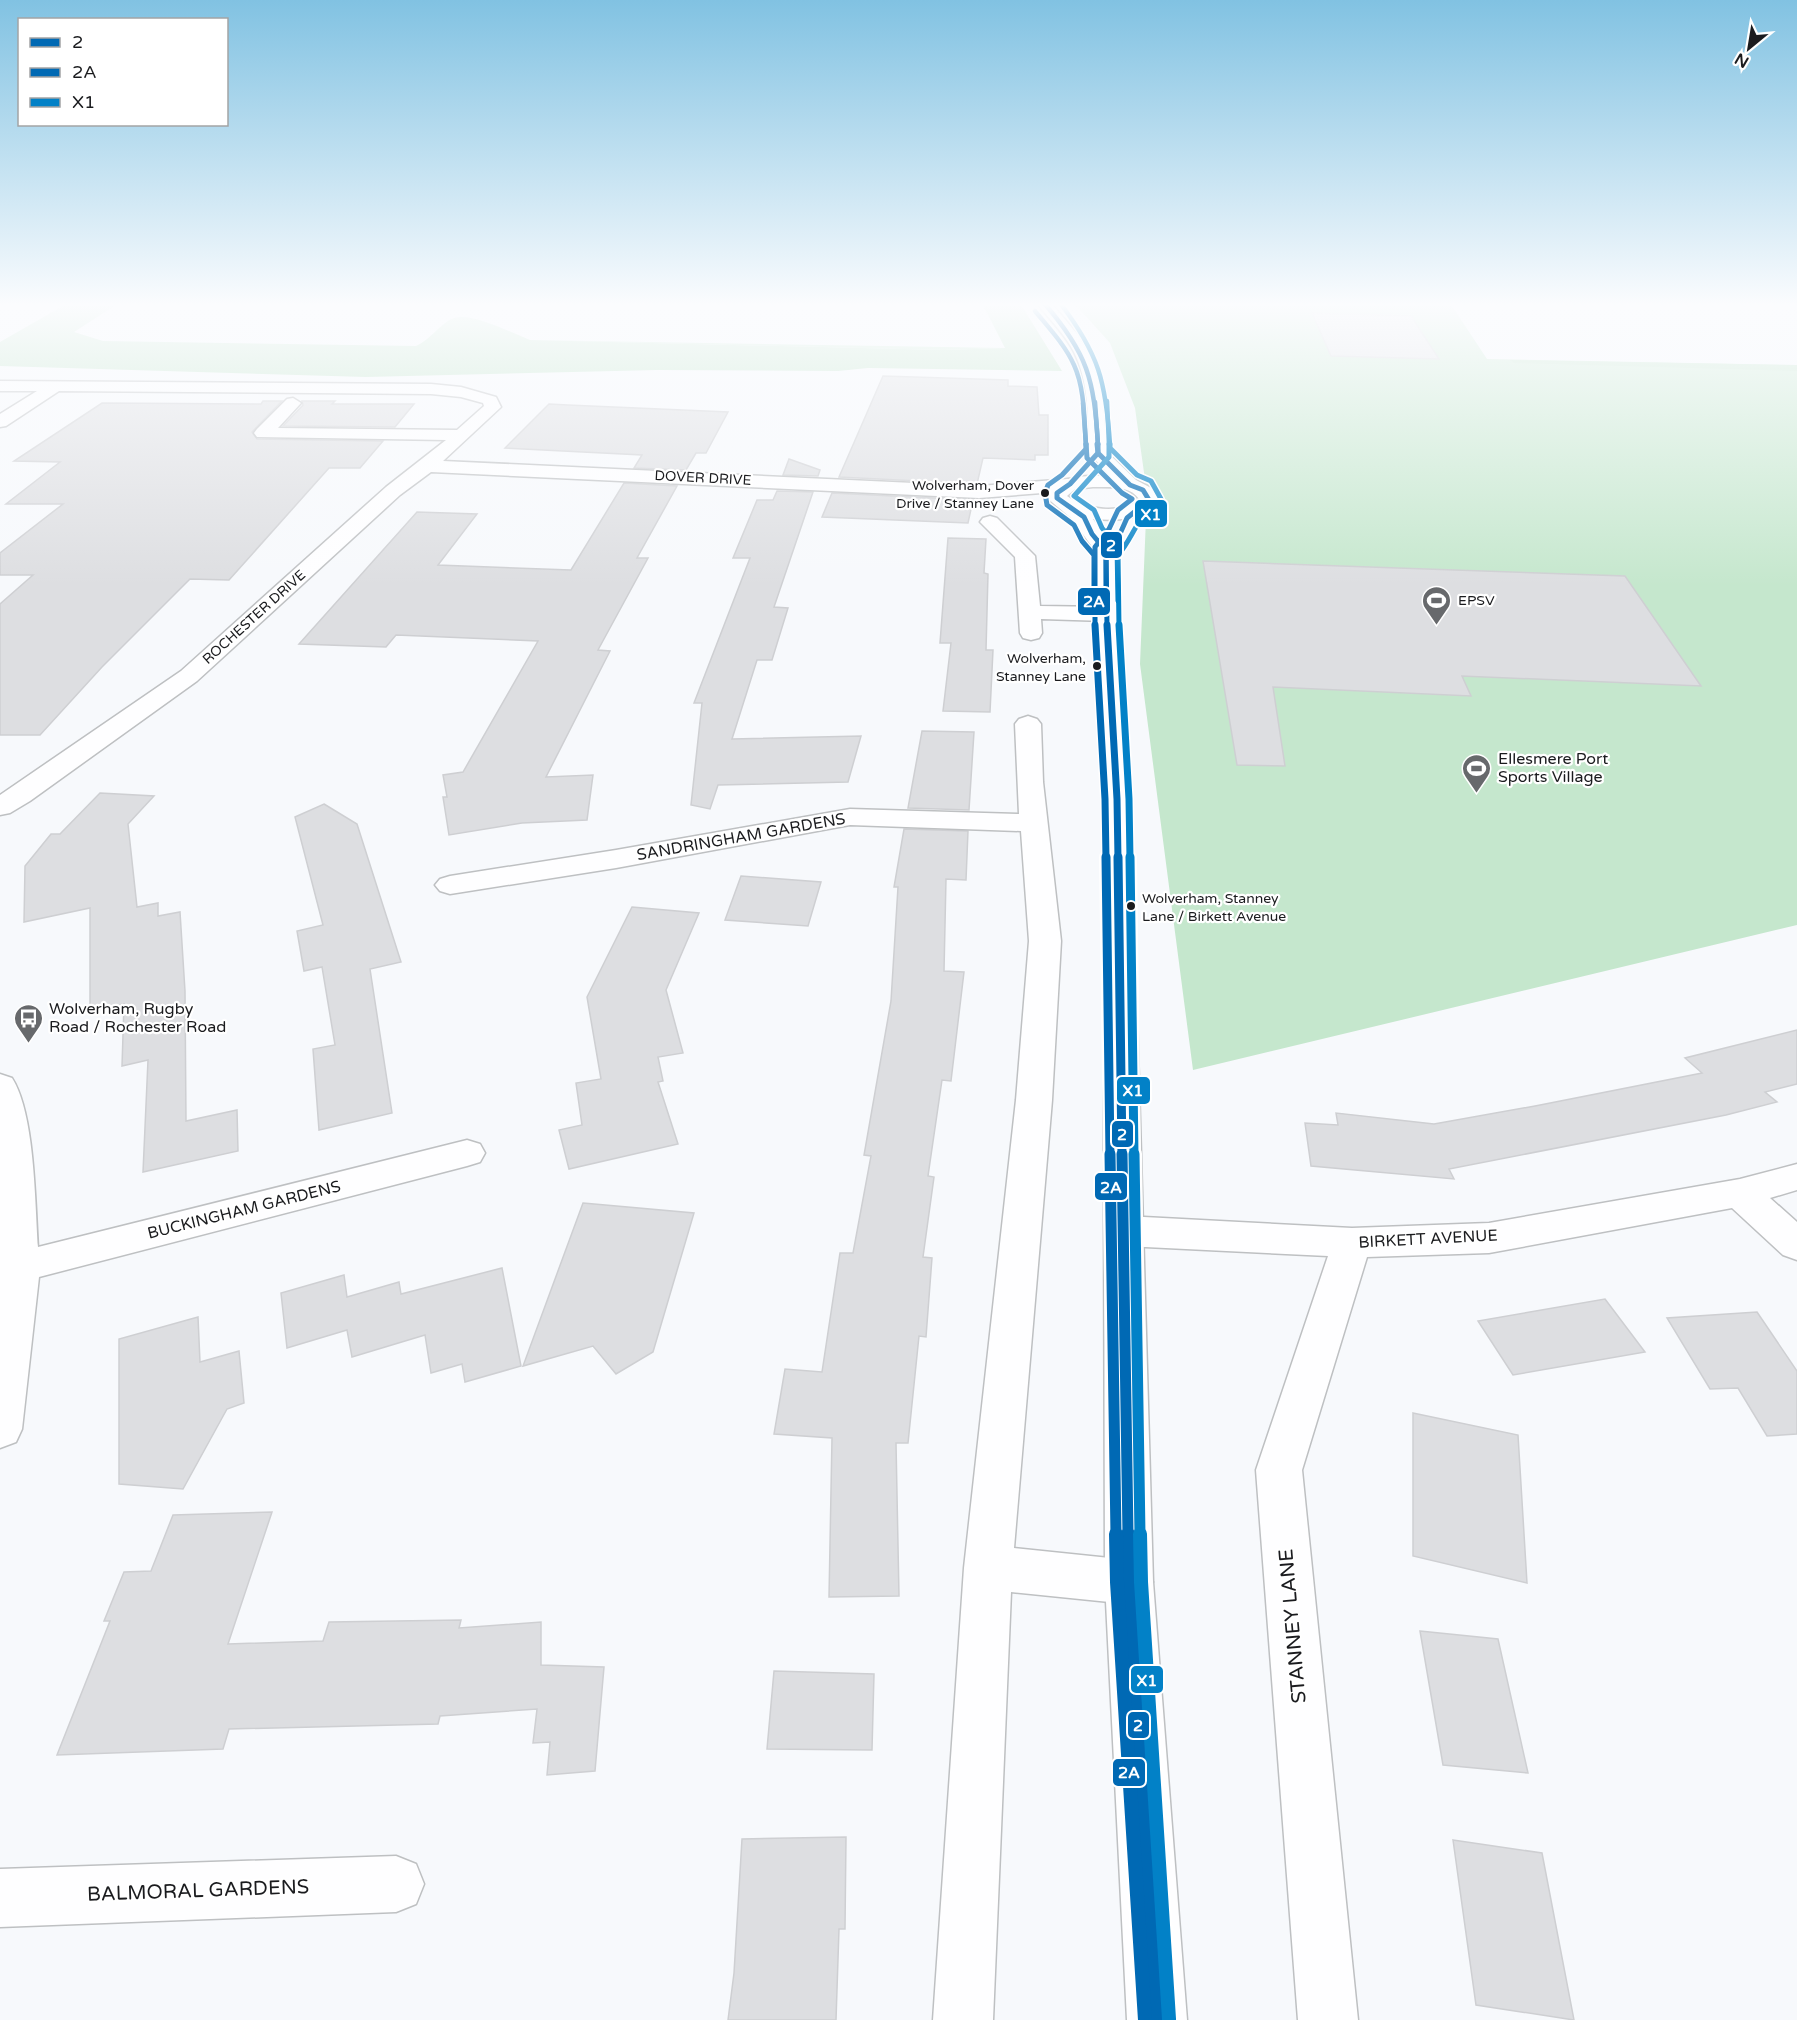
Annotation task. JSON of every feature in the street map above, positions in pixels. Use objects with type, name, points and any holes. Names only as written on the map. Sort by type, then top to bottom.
[{"type":"street","points":[[0,422],[38,397]]},
{"type":"street","name":"ROCHESTER DRIVE","points":[[7,798],[189,676],[393,491],[427,466],[493,407],[490,400],[482,397]]},
{"type":"street","points":[[1093,397],[1098,453],[1130,485],[1143,490],[1149,500],[1127,518],[1119,536],[1106,551]]},
{"type":"street","points":[[293,403],[262,433],[460,435]]},
{"type":"street","points":[[1098,453],[1069,485],[1057,493],[1057,498],[1084,517],[1092,534],[1106,551],[1106,614],[1117,799],[1129,1582],[1157,2020]]},
{"type":"street","name":"DOVER DRIVE","points":[[427,466],[979,492],[1100,481],[1130,485]]},
{"type":"street","name":"DOVER DRIVE","points":[[979,492],[1111,514],[1135,510]]},
{"type":"street","points":[[1028,529],[996,528],[1025,556],[1031,622],[1106,614]]},
{"type":"street","points":[[963,2020],[988,1568],[1034,1100],[1045,940],[1030,782],[1028,724]]},
{"type":"street","name":"SANDRINGHAM GARDENS","points":[[450,885],[616,859],[850,817],[1035,823]]},
{"type":"street","points":[[0,1086],[10,1124],[20,1267],[0,1430]]},
{"type":"street","name":"BUCKINGHAM GARDENS","points":[[20,1267],[467,1153]]},
{"type":"street","name":"BIRKETT AVENUE","points":[[1125,1231],[1352,1243],[1489,1238],[1740,1193],[1797,1177]]},
{"type":"street","points":[[1740,1193],[1797,1245]]},
{"type":"street","name":"STANNEY LANE","points":[[1328,2020],[1279,1470],[1352,1243]]},
{"type":"street","points":[[988,1568],[1129,1582]]},
{"type":"street","name":"BALMORAL GARDENS","points":[[0,1898],[396,1884]]},
{"type":"green space","name":"Ellesmere Port Sports Village","points":[[1131,397],[1797,397],[1797,925],[1193,1070],[1140,664],[1147,494],[1135,408]]},
{"type":"building","points":[[874,397],[1038,397],[1039,415],[1048,415],[1048,455],[1035,455],[1035,460],[983,458],[977,484],[839,477]]},
{"type":"building","points":[[263,401],[282,401],[252,432],[257,439],[383,441],[360,468],[329,468],[229,580],[190,579],[102,667],[40,735],[0,735],[0,604],[33,575],[0,575],[0,553],[63,504],[6,504],[60,462],[14,461],[102,403],[261,404]]},
{"type":"building","points":[[302,401],[335,401],[332,404],[414,404],[395,427],[283,426],[303,405]]},
{"type":"building","points":[[549,404],[728,412],[706,453],[696,453],[686,470],[634,468],[642,455],[505,448]]},
{"type":"building","points":[[789,459],[820,470],[818,476],[783,475]]},
{"type":"building","points":[[624,483],[677,486],[637,558],[648,558],[598,650],[610,651],[546,777],[593,775],[587,820],[522,823],[449,835],[443,797],[447,797],[443,775],[463,772],[538,641],[396,635],[386,647],[299,644],[417,512],[477,514],[438,565],[571,570]]},
{"type":"building","points":[[777,491],[813,492],[774,607],[788,608],[772,660],[757,660],[732,739],[861,736],[848,782],[718,785],[710,809],[691,805],[702,703],[694,703],[750,558],[733,558],[757,500],[773,500]]},
{"type":"building","points":[[832,493],[973,500],[968,523],[822,517]]},
{"type":"building","points":[[948,538],[986,539],[984,573],[988,574],[986,650],[993,650],[990,712],[943,711],[951,643],[940,643]]},
{"type":"building","name":"EPSV","points":[[1203,561],[1625,576],[1701,686],[1462,676],[1471,696],[1273,687],[1285,766],[1237,765]]},
{"type":"building","points":[[922,731],[974,732],[969,810],[908,808]]},
{"type":"building","points":[[100,793],[154,796],[128,824],[137,907],[158,903],[158,916],[180,912],[185,991],[186,1121],[237,1110],[238,1151],[143,1172],[148,1060],[122,1066],[124,1004],[90,1012],[90,908],[24,922],[25,866],[51,834],[60,834]]},
{"type":"building","points":[[324,804],[357,824],[401,962],[370,969],[392,1113],[319,1130],[313,1049],[335,1045],[322,967],[304,971],[297,931],[323,925],[295,817]]},
{"type":"building","points":[[904,829],[968,831],[966,880],[946,879],[944,971],[964,972],[951,1081],[942,1080],[928,1176],[934,1177],[923,1257],[932,1258],[926,1337],[919,1336],[908,1443],[896,1443],[899,1596],[829,1597],[832,1438],[774,1434],[785,1369],[822,1372],[840,1253],[853,1253],[871,1156],[864,1155],[891,1001],[898,887],[894,887]]},
{"type":"building","points":[[741,876],[821,882],[808,926],[725,920]]},
{"type":"building","points":[[632,907],[699,913],[666,990],[683,1053],[658,1057],[663,1081],[658,1082],[678,1144],[569,1169],[559,1130],[582,1125],[576,1083],[601,1079],[587,997]]},
{"type":"building","points":[[1797,1030],[1797,1084],[1765,1092],[1777,1102],[1726,1115],[1449,1169],[1454,1179],[1311,1166],[1305,1123],[1338,1125],[1336,1113],[1434,1124],[1535,1106],[1702,1073],[1685,1058]]},
{"type":"building","points":[[583,1203],[694,1213],[653,1352],[616,1374],[593,1346],[523,1366]]},
{"type":"building","points":[[502,1268],[521,1366],[465,1382],[462,1364],[431,1373],[425,1335],[352,1357],[347,1330],[287,1348],[281,1293],[344,1275],[347,1297],[399,1282],[401,1294]]},
{"type":"building","points":[[1605,1299],[1645,1352],[1513,1375],[1478,1321]]},
{"type":"building","points":[[1757,1312],[1797,1371],[1797,1434],[1767,1436],[1738,1388],[1710,1389],[1667,1318]]},
{"type":"building","points":[[198,1317],[200,1362],[239,1351],[244,1403],[227,1409],[183,1489],[119,1484],[119,1339]]},
{"type":"building","points":[[1413,1413],[1518,1435],[1527,1583],[1413,1556]]},
{"type":"building","points":[[272,1512],[228,1644],[323,1641],[329,1622],[461,1620],[459,1628],[541,1622],[541,1665],[604,1667],[595,1771],[547,1775],[550,1742],[533,1743],[537,1709],[440,1716],[438,1724],[229,1729],[223,1749],[57,1755],[110,1621],[104,1621],[124,1572],[151,1571],[173,1515]]},
{"type":"building","points":[[1420,1631],[1498,1639],[1528,1773],[1443,1765]]},
{"type":"building","points":[[774,1671],[874,1674],[872,1750],[767,1749]]},
{"type":"building","points":[[846,1837],[845,1929],[839,1929],[836,2020],[728,2020],[734,1973],[742,1839]]},
{"type":"building","points":[[1453,1840],[1542,1853],[1574,2020],[1476,2005]]},
{"type":"transit line","name":"2A","points":[[1082,397],[1087,458],[1122,493],[1132,499],[1118,510],[1109,529],[1095,547],[1094,614],[1105,799],[1117,1582],[1145,2020]]},
{"type":"transit line","name":"2","points":[[1094,397],[1098,453],[1130,485],[1143,490],[1149,500],[1127,518],[1119,536],[1106,551],[1106,614],[1117,799],[1129,1582],[1157,2020]]},
{"type":"transit line","name":"X1","points":[[1106,397],[1110,448],[1137,475],[1151,481],[1161,499],[1157,509],[1137,525],[1129,542],[1118,555],[1118,614],[1129,799],[1141,1582],[1169,2019]]},
{"type":"transit line","name":"X1","points":[[1107,401],[1109,457],[1074,496],[1094,510],[1102,528],[1117,546],[1118,601]]},
{"type":"transit line","name":"2","points":[[1095,402],[1098,453],[1070,484],[1057,493],[1057,498],[1084,517],[1092,534],[1106,551],[1106,601]]},
{"type":"transit line","name":"2A","points":[[1083,403],[1086,449],[1062,475],[1048,485],[1045,493],[1047,505],[1074,525],[1082,541],[1094,555],[1094,601]]},
{"type":"place","name":"Wolverham, Dover Drive / Stanney Lane","points":[[1045,493]]},
{"type":"place","name":"EPSV","points":[[1437,626]]},
{"type":"place","name":"Wolverham, Stanney Lane","points":[[1097,666]]},
{"type":"place","name":"Ellesmere Port Sports Village","points":[[1477,794]]},
{"type":"place","name":"Wolverham, Stanney Lane / Birkett Avenue","points":[[1131,906]]},
{"type":"place","name":"Wolverham, Rugby Road / Rochester Road","points":[[28,1044]]}]
